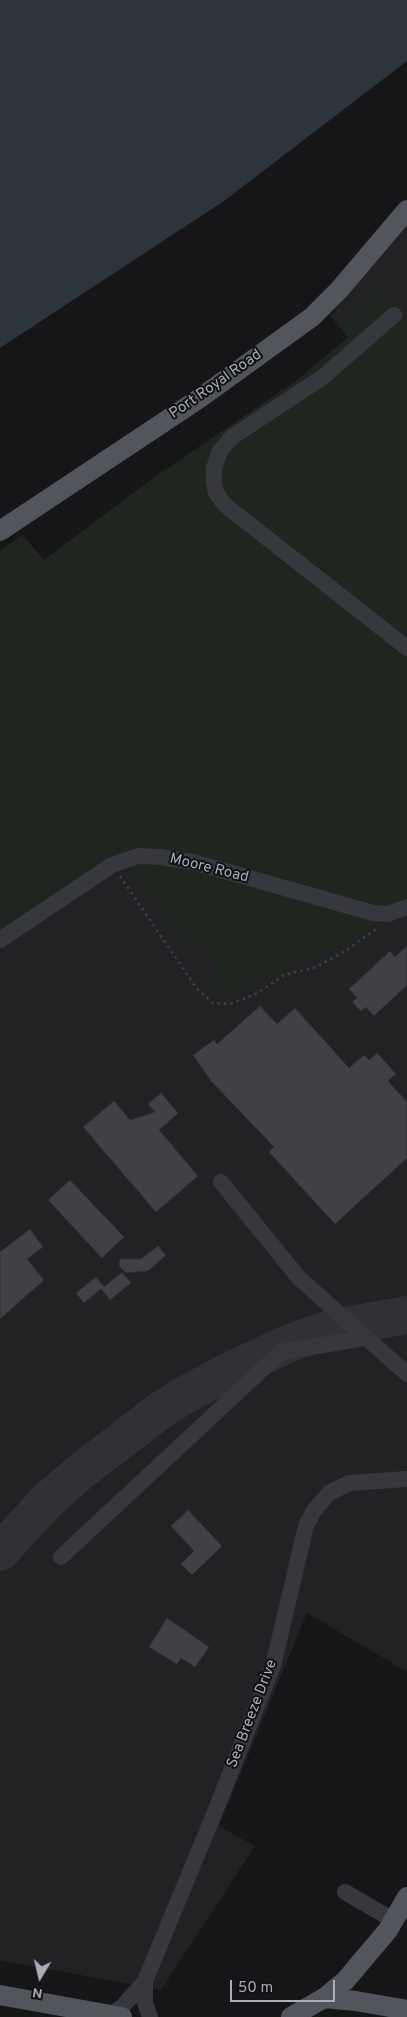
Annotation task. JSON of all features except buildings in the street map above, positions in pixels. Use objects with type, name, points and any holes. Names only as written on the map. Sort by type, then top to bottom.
[{"type":"main road","name":"Port Royal Road","points":[[0,531],[200,398],[312,317],[339,290],[407,210]]},
{"type":"main road","points":[[293,2016],[324,1998],[345,1981],[388,1930],[407,1897]]},
{"type":"main road","points":[[0,1995],[116,2016]]},
{"type":"main road","points":[[324,1998],[356,2001],[407,2010]]},
{"type":"street","points":[[394,315],[323,377],[232,437],[220,451],[214,468],[214,482],[216,493],[225,506],[407,648]]},
{"type":"street","name":"Moore Road","points":[[0,940],[112,865],[138,856],[193,862],[373,913],[388,914],[407,907]]},
{"type":"street","points":[[221,1182],[299,1278],[407,1374]]},
{"type":"street","points":[[61,1558],[281,1352],[366,1338]]},
{"type":"street","name":"Sea Breeze Drive","points":[[116,2016],[145,1981],[274,1666],[306,1526],[313,1512],[329,1493],[349,1483],[407,1479]]},
{"type":"street","points":[[344,1892],[393,1920]]},
{"type":"street","name":"Sea Breeze Drive","points":[[145,1981],[145,2003],[150,2017]]},
{"type":"path","points":[[112,865],[197,989],[213,1003],[230,1004],[256,994],[284,976],[316,967],[342,953],[381,925]]},
{"type":"shaded area","points":[[0,0],[407,0],[407,61],[224,201],[0,348]]},
{"type":"shaded area","points":[[407,226],[407,1672],[307,1613],[219,1826],[255,1846],[161,1990],[0,1960],[0,551],[22,535],[44,560],[155,477],[300,378],[348,337],[330,316]]},
{"type":"shaded area","points":[[384,291],[390,295],[393,301],[390,313],[407,323],[407,908],[374,913],[374,924],[360,936],[226,996],[214,990],[212,979],[217,969],[202,937],[186,940],[172,931],[160,910],[124,861],[0,939],[0,551],[22,535],[44,560],[155,477],[300,378],[348,337],[341,328]]},
{"type":"taxiway","points":[[0,1552],[48,1500],[80,1472],[161,1410],[183,1396],[285,1345],[329,1329],[407,1315]]}]
